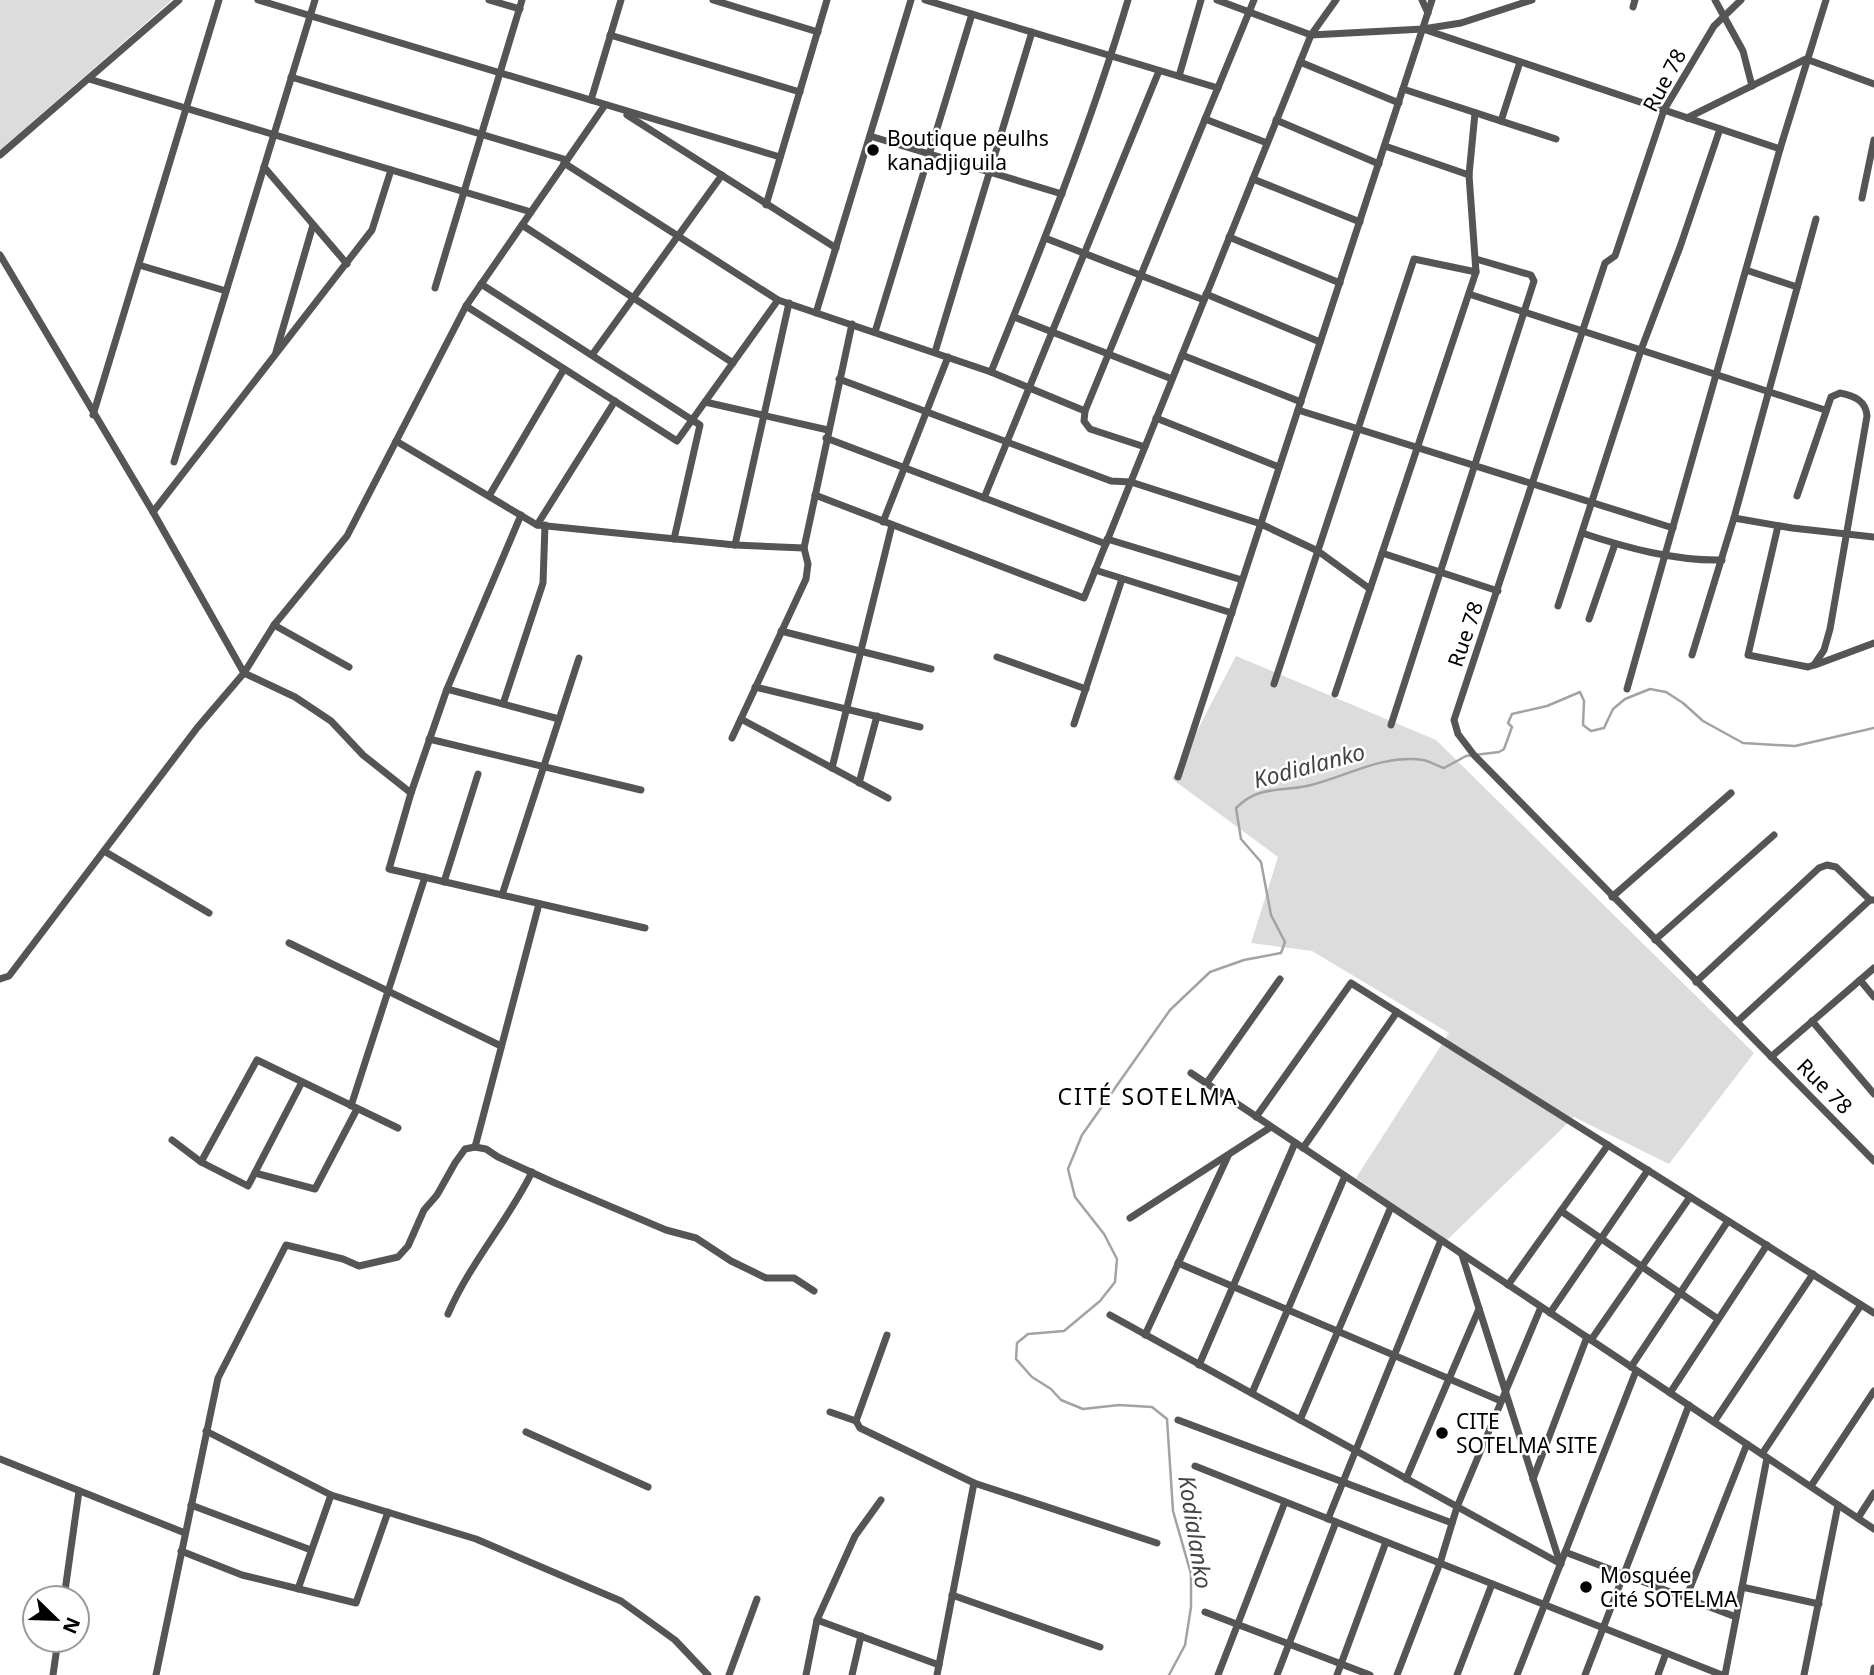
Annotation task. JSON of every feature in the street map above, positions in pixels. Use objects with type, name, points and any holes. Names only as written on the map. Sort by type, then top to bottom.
[{"type":"street","points":[[0,155],[179,0]]},
{"type":"street","points":[[93,415],[219,0]]},
{"type":"street","points":[[258,0],[780,158]]},
{"type":"street","points":[[174,462],[315,0]]},
{"type":"street","points":[[489,0],[520,9]]},
{"type":"street","points":[[435,288],[522,0]]},
{"type":"street","points":[[590,100],[621,0]]},
{"type":"street","points":[[713,0],[818,32]]},
{"type":"street","points":[[766,205],[827,0]]},
{"type":"street","points":[[816,313],[911,0]]},
{"type":"street","points":[[926,0],[1218,88]]},
{"type":"street","points":[[991,372],[1062,194],[1128,0]]},
{"type":"street","points":[[1179,76],[1201,0]]},
{"type":"street","points":[[1217,0],[1311,35],[1423,29],[1461,23],[1532,0]]},
{"type":"street","points":[[1144,447],[1090,429],[1084,421],[1085,411],[1254,0]]},
{"type":"street","points":[[815,495],[1084,598],[1311,35],[1336,0]]},
{"type":"street","points":[[1422,0],[1428,13]]},
{"type":"street","points":[[1178,778],[1433,0]]},
{"type":"street","points":[[1715,0],[1742,51],[1752,86]]},
{"type":"street","name":"Rue 78","points":[[1741,0],[1714,26],[1664,110],[1615,256],[1605,263],[1454,720],[1455,727],[1474,755],[1874,1161]]},
{"type":"street","points":[[1627,689],[1780,149],[1826,0]]},
{"type":"street","points":[[876,332],[972,14]]},
{"type":"street","points":[[1423,29],[1780,149]]},
{"type":"street","points":[[935,352],[1032,32]]},
{"type":"street","points":[[610,35],[800,92]]},
{"type":"street","points":[[1687,118],[1806,60],[1874,84]]},
{"type":"street","points":[[1300,62],[1399,103]]},
{"type":"street","points":[[1500,121],[1520,62]]},
{"type":"street","points":[[984,498],[1159,71]]},
{"type":"street","points":[[291,77],[566,162],[778,300],[991,372],[1085,411]]},
{"type":"street","points":[[89,79],[531,212]]},
{"type":"street","points":[[1403,89],[1556,139]]},
{"type":"street","points":[[0,979],[9,976],[197,728],[244,673],[274,625],[347,536],[466,306],[605,105]]},
{"type":"street","points":[[618,108],[836,248]]},
{"type":"street","points":[[1335,694],[1476,272],[1469,174],[1475,113]]},
{"type":"street","points":[[1205,119],[1267,143]]},
{"type":"street","points":[[1276,120],[1379,164]]},
{"type":"street","points":[[1558,606],[1641,350],[1685,235],[1720,129]]},
{"type":"street","points":[[870,136],[1062,194]]},
{"type":"street","points":[[1862,198],[1874,140]]},
{"type":"street","points":[[1385,146],[1469,174]]},
{"type":"street","points":[[264,167],[346,264]]},
{"type":"street","points":[[153,513],[372,230],[391,170]]},
{"type":"street","points":[[593,355],[722,176]]},
{"type":"street","points":[[1253,179],[1360,222]]},
{"type":"street","points":[[1692,655],[1734,518],[1816,219]]},
{"type":"street","points":[[275,355],[313,225]]},
{"type":"street","points":[[522,225],[733,363]]},
{"type":"street","points":[[1229,237],[1340,283]]},
{"type":"street","points":[[1045,238],[1320,342]]},
{"type":"street","points":[[0,255],[244,673],[295,697],[331,721],[363,755],[411,793]]},
{"type":"street","points":[[1274,684],[1414,258],[1476,272]]},
{"type":"street","points":[[1391,725],[1534,281],[1531,275],[1475,259]]},
{"type":"street","points":[[139,265],[226,291]]},
{"type":"street","points":[[1746,270],[1797,287]]},
{"type":"street","points":[[481,284],[700,425],[674,539]]},
{"type":"street","points":[[1469,294],[1825,410]]},
{"type":"street","points":[[466,306],[677,441],[778,300]]},
{"type":"street","points":[[735,545],[789,303]]},
{"type":"street","points":[[1014,317],[1172,379]]},
{"type":"street","points":[[732,738],[806,579],[808,564],[804,548],[852,324]]},
{"type":"street","points":[[1182,355],[1359,429],[1673,528]]},
{"type":"street","points":[[883,522],[948,357]]},
{"type":"street","points":[[489,496],[564,369]]},
{"type":"street","points":[[839,379],[1111,481],[1131,482],[1261,524],[1318,551],[1370,589]]},
{"type":"street","points":[[1797,496],[1831,397],[1840,393],[1849,394],[1867,407],[1867,416],[1830,629],[1824,650],[1814,665]]},
{"type":"street","points":[[503,704],[543,583],[541,525],[615,401]]},
{"type":"street","points":[[705,402],[827,434],[984,498],[1106,542],[1242,580]]},
{"type":"street","points":[[1156,418],[1279,467]]},
{"type":"street","points":[[396,441],[541,525],[735,545],[804,548]]},
{"type":"street","points":[[521,515],[447,689],[411,793],[389,869],[645,928]]},
{"type":"street","points":[[1734,518],[1777,526],[1874,537]]},
{"type":"street","points":[[832,768],[892,525]]},
{"type":"street","points":[[1777,526],[1748,655],[1808,667],[1874,643]]},
{"type":"street","points":[[1582,533],[1615,544],[1695,561],[1722,560]]},
{"type":"street","points":[[1589,620],[1615,544]]},
{"type":"street","points":[[1382,552],[1498,591]]},
{"type":"street","points":[[1095,570],[1232,613]]},
{"type":"street","points":[[1074,724],[1122,579]]},
{"type":"street","points":[[274,625],[349,667]]},
{"type":"street","points":[[781,631],[930,669]]},
{"type":"street","points":[[997,657],[1086,689]]},
{"type":"street","points":[[502,895],[579,658]]},
{"type":"street","points":[[755,687],[920,727]]},
{"type":"street","points":[[447,689],[559,719]]},
{"type":"street","points":[[859,783],[877,716]]},
{"type":"street","points":[[741,719],[888,798]]},
{"type":"street","points":[[429,739],[641,790]]},
{"type":"street","points":[[443,882],[478,774]]},
{"type":"street","points":[[1612,897],[1731,793]]},
{"type":"street","points":[[1655,940],[1774,835]]},
{"type":"street","points":[[104,850],[209,914]]},
{"type":"street","points":[[1696,982],[1819,868],[1827,865],[1836,867],[1872,900],[1737,1022]]},
{"type":"street","points":[[255,1173],[315,1189],[354,1107],[425,877]]},
{"type":"street","points":[[475,1147],[539,904]]},
{"type":"street","points":[[289,943],[501,1046]]},
{"type":"street","points":[[1771,1057],[1874,968]]},
{"type":"street","points":[[1206,1084],[1280,979]]},
{"type":"street","points":[[1860,980],[1874,997]]},
{"type":"street","points":[[1256,1117],[1351,983],[1874,1313]]},
{"type":"street","points":[[1199,1365],[1299,1146],[1397,1012]]},
{"type":"street","points":[[1812,1021],[1874,1094]]},
{"type":"street","points":[[201,1162],[257,1060],[398,1128]]},
{"type":"street","points":[[1191,1073],[1874,1529]]},
{"type":"street","points":[[172,1140],[201,1162],[248,1186],[302,1082]]},
{"type":"street","points":[[1130,1219],[1271,1127]]},
{"type":"street","points":[[1508,1285],[1608,1145]]},
{"type":"street","points":[[156,1675],[218,1378],[286,1245],[343,1259],[359,1266],[398,1257],[408,1246],[424,1210],[437,1195],[455,1163],[465,1149],[475,1147],[486,1149],[498,1157],[666,1230],[696,1238],[731,1261],[766,1278],[794,1278],[814,1291]]},
{"type":"street","points":[[1145,1335],[1228,1156]]},
{"type":"street","points":[[1550,1313],[1648,1170]]},
{"type":"street","points":[[448,1314],[455,1297],[507,1217],[532,1172]]},
{"type":"street","points":[[1251,1394],[1345,1176]]},
{"type":"street","points":[[1534,1479],[1589,1339],[1690,1197]]},
{"type":"street","points":[[1300,1420],[1391,1207]]},
{"type":"street","points":[[1561,1211],[1718,1319]]},
{"type":"street","points":[[1517,1675],[1634,1369],[1728,1221]]},
{"type":"street","points":[[1277,1675],[1332,1521],[1343,1482],[1441,1240]]},
{"type":"street","points":[[1670,1393],[1767,1245]]},
{"type":"street","points":[[1462,1254],[1560,1564]]},
{"type":"street","points":[[1178,1263],[1501,1401]]},
{"type":"street","points":[[1714,1422],[1813,1274]]},
{"type":"street","points":[[1195,1466],[1723,1675],[1765,1456],[1861,1305]]},
{"type":"street","points":[[1397,1675],[1440,1563],[1457,1507],[1541,1307]]},
{"type":"street","points":[[1406,1479],[1479,1308]]},
{"type":"street","points":[[1110,1315],[1560,1564]]},
{"type":"street","points":[[856,1421],[887,1335]]},
{"type":"street","points":[[1811,1486],[1874,1391]]},
{"type":"street","points":[[1585,1675],[1689,1405]]},
{"type":"street","points":[[830,1412],[856,1421],[860,1428],[974,1483],[1157,1543]]},
{"type":"street","points":[[1178,1420],[1452,1523]]},
{"type":"street","points":[[206,1431],[331,1495],[476,1539],[621,1601],[675,1640],[708,1675]]},
{"type":"street","points":[[526,1432],[648,1487]]},
{"type":"street","points":[[1686,1598],[1747,1444]]},
{"type":"street","points":[[0,1459],[185,1533]]},
{"type":"street","points":[[937,1675],[974,1483]]},
{"type":"street","points":[[66,1584],[79,1491]]},
{"type":"street","points":[[1858,1518],[1874,1493]]},
{"type":"street","points":[[298,1589],[331,1495]]},
{"type":"street","points":[[806,1675],[817,1620],[855,1536],[881,1500]]},
{"type":"street","points":[[1218,1675],[1285,1502]]},
{"type":"street","points":[[191,1505],[312,1550]]},
{"type":"street","points":[[1804,1675],[1838,1505]]},
{"type":"street","points":[[181,1551],[242,1575],[356,1603],[388,1512]]},
{"type":"street","points":[[1337,1675],[1386,1542]]},
{"type":"street","points":[[1565,1552],[1736,1617]]},
{"type":"street","points":[[1457,1675],[1492,1584]]},
{"type":"street","points":[[1742,1587],[1819,1604]]},
{"type":"street","points":[[952,1595],[1100,1647]]},
{"type":"street","points":[[729,1675],[757,1599]]},
{"type":"street","points":[[1205,1612],[1370,1675]]},
{"type":"street","points":[[817,1620],[939,1665]]},
{"type":"street","points":[[852,1675],[861,1636]]},
{"type":"street","points":[[1658,1675],[1667,1653]]},
{"type":"street","points":[[53,1675],[56,1654]]},
{"type":"street","points":[[1872,1675],[1874,1668]]},
{"type":"shaded area","points":[[0,0],[172,0],[0,150]]},
{"type":"shaded area","points":[[1236,656],[1436,740],[1754,1053],[1669,1164],[1574,1117],[1446,1241],[1356,1178],[1449,1033],[1312,951],[1251,943],[1278,857],[1172,779]]},
{"type":"waterway","name":"Kodialanko","points":[[1169,1675],[1185,1645],[1191,1607],[1191,1574],[1173,1511],[1167,1419],[1152,1407],[1119,1405],[1083,1409],[1061,1400],[1051,1389],[1032,1377],[1016,1359],[1017,1343],[1028,1334],[1064,1331],[1100,1301],[1115,1282],[1117,1259],[1104,1234],[1075,1197],[1068,1169],[1082,1135],[1170,1010],[1210,972],[1244,960],[1281,953],[1285,942],[1271,915],[1261,862],[1241,839],[1236,808],[1261,793],[1307,786],[1393,760],[1423,760],[1444,768],[1466,756],[1499,752],[1504,749],[1512,727],[1508,723],[1512,714],[1547,706],[1580,692],[1584,701],[1583,725],[1591,731],[1604,728],[1613,709],[1625,699],[1650,689],[1666,692],[1703,721],[1743,743],[1795,746],[1874,728]]},
{"type":"place","name":"Boutique peulhs kanadjiguila","points":[[873,150]]},
{"type":"place","name":"CITE SOTELMA SITE","points":[[1442,1433]]},
{"type":"place","name":"Mosquée Cité SOTELMA","points":[[1586,1587]]},
{"type":"district","name":"CITÉ SOTELMA","points":[[1148,1096]]}]
